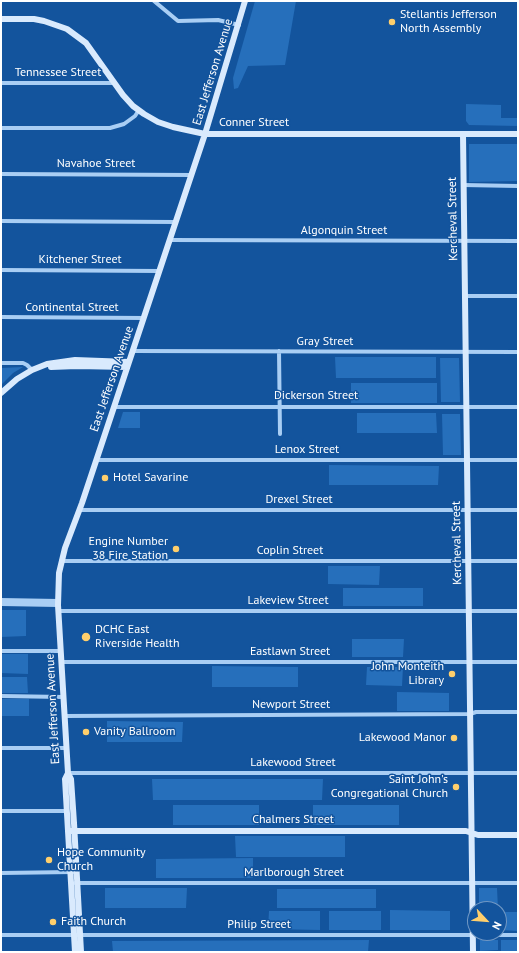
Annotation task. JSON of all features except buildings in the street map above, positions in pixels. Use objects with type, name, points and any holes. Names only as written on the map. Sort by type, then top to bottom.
[{"type":"street","points":[[154,1],[178,20],[218,20],[239,24]]},
{"type":"street","name":"East Jefferson Avenue","points":[[73,872],[75,831],[71,779],[68,773],[66,748],[58,606],[58,581],[61,561],[192,175],[245,1]]},
{"type":"street","name":"Conner Street","points":[[1,19],[44,20],[62,27],[78,37],[89,48],[124,95],[139,110],[158,122],[173,127],[205,134],[518,134]]},
{"type":"street","name":"Tennessee Street","points":[[1,83],[114,83]]},
{"type":"street","points":[[1,128],[110,128],[124,124],[135,116],[139,110]]},
{"type":"street","name":"Kercheval Street","points":[[463,134],[473,901]]},
{"type":"street","name":"Navahoe Street","points":[[1,174],[192,175]]},
{"type":"street","points":[[464,185],[518,186]]},
{"type":"street","points":[[1,221],[176,222]]},
{"type":"street","name":"Algonquin Street","points":[[170,240],[518,241]]},
{"type":"street","name":"Kitchener Street","points":[[1,270],[160,271]]},
{"type":"street","points":[[465,296],[518,296]]},
{"type":"street","name":"Continental Street","points":[[1,317],[144,318]]},
{"type":"street","name":"Gray Street","points":[[133,351],[518,352]]},
{"type":"street","points":[[279,351],[280,434]]},
{"type":"street","points":[[1,393],[17,378],[47,364],[75,360],[128,365]]},
{"type":"street","points":[[1,363],[23,363],[28,365],[32,370]]},
{"type":"street","name":"Dickerson Street","points":[[114,407],[518,407]]},
{"type":"street","name":"Lenox Street","points":[[96,460],[518,460]]},
{"type":"street","name":"Drexel Street","points":[[79,510],[518,510]]},
{"type":"street","name":"Coplin Street","points":[[61,561],[518,561]]},
{"type":"street","points":[[1,600],[58,606]]},
{"type":"street","points":[[1,604],[58,606]]},
{"type":"street","name":"Lakeview Street","points":[[58,606],[518,611]]},
{"type":"street","points":[[1,651],[61,651]]},
{"type":"street","name":"Eastlawn Street","points":[[62,662],[518,662]]},
{"type":"street","points":[[1,696],[64,697]]},
{"type":"street","name":"Newport Street","points":[[64,716],[470,714],[476,712],[518,712]]},
{"type":"street","points":[[1,748],[66,748]]},
{"type":"street","name":"East Jefferson Avenue","points":[[68,773],[65,780],[68,831],[73,872],[77,935],[81,952]]},
{"type":"street","name":"Lakewood Street","points":[[68,773],[518,773]]},
{"type":"street","points":[[1,811],[67,811]]},
{"type":"street","name":"Chalmers Street","points":[[68,831],[466,830],[478,835],[518,835]]},
{"type":"street","points":[[1,873],[73,872]]},
{"type":"street","name":"Marlborough Street","points":[[74,884],[518,883]]},
{"type":"street","name":"Philip Street","points":[[1,935],[467,934]]},
{"type":"street","name":"Philip Street","points":[[507,934],[518,934]]},
{"type":"street","name":"East Jefferson Avenue","points":[[74,952],[77,935]]},
{"type":"street","name":"Kercheval Street","points":[[473,941],[473,952]]},
{"type":"shaded area","points":[[255,1],[296,1],[285,65],[248,66],[238,88],[234,89],[233,78]]},
{"type":"shaded area","points":[[466,104],[501,105],[501,118],[518,118],[518,126],[469,125],[466,121]]},
{"type":"shaded area","points":[[469,144],[518,144],[518,181],[469,182]]},
{"type":"shaded area","points":[[335,357],[436,357],[436,378],[336,378]]},
{"type":"shaded area","points":[[440,358],[459,358],[460,402],[441,402]]},
{"type":"shaded area","points":[[23,367],[13,373],[1,385],[1,368]]},
{"type":"shaded area","points":[[351,383],[437,383],[437,403],[351,403]]},
{"type":"shaded area","points":[[123,412],[140,412],[140,428],[118,428]]},
{"type":"shaded area","points":[[357,413],[436,413],[437,433],[357,433]]},
{"type":"shaded area","points":[[442,414],[460,414],[461,455],[443,455]]},
{"type":"shaded area","points":[[329,465],[439,466],[438,485],[329,485]]},
{"type":"shaded area","points":[[328,566],[380,566],[379,585],[328,584]]},
{"type":"shaded area","points":[[343,588],[423,588],[423,606],[343,606]]},
{"type":"shaded area","points":[[1,610],[26,610],[26,636],[1,637]]},
{"type":"shaded area","points":[[352,639],[404,639],[403,657],[352,657]]},
{"type":"shaded area","points":[[1,654],[28,654],[28,674],[1,673]]},
{"type":"shaded area","points":[[212,666],[298,667],[298,687],[212,687]]},
{"type":"shaded area","points":[[367,667],[403,667],[402,686],[366,685]]},
{"type":"shaded area","points":[[1,677],[27,677],[28,693],[1,693]]},
{"type":"shaded area","points":[[397,692],[449,693],[449,711],[397,711]]},
{"type":"shaded area","points":[[1,699],[29,699],[29,716],[1,716]]},
{"type":"shaded area","points":[[107,721],[183,722],[182,742],[107,742]]},
{"type":"shaded area","points":[[152,779],[323,779],[322,800],[153,800]]},
{"type":"shaded area","points":[[173,805],[259,805],[259,825],[173,825]]},
{"type":"shaded area","points":[[313,805],[399,805],[399,825],[313,825]]},
{"type":"shaded area","points":[[235,836],[345,836],[345,857],[236,857]]},
{"type":"shaded area","points":[[253,858],[253,878],[156,878],[156,859]]},
{"type":"shaded area","points":[[105,888],[187,888],[186,908],[105,908]]},
{"type":"shaded area","points":[[479,888],[497,888],[498,901],[479,901]]},
{"type":"shaded area","points":[[277,889],[376,889],[376,908],[277,908]]},
{"type":"shaded area","points":[[390,910],[450,911],[450,930],[390,930]]},
{"type":"shaded area","points":[[269,911],[320,911],[320,930],[268,929]]},
{"type":"shaded area","points":[[329,911],[381,911],[381,930],[329,930]]},
{"type":"shaded area","points":[[507,912],[518,912],[518,931],[507,930]]},
{"type":"shaded area","points":[[369,940],[368,952],[113,952],[112,941]]},
{"type":"shaded area","points":[[518,940],[518,952],[501,952],[501,941]]},
{"type":"shaded area","points":[[480,941],[498,941],[498,950],[480,951]]},
{"type":"place","name":"Stellantis Jefferson North Assembly","points":[[392,22]]},
{"type":"place","name":"Hotel Savarine","points":[[105,478]]},
{"type":"place","name":"Engine Number 38 Fire Station","points":[[176,549]]},
{"type":"place","name":"DCHC East Riverside Health","points":[[86,637]]},
{"type":"place","name":"John Monteith Library","points":[[452,674]]},
{"type":"place","name":"Vanity Ballroom","points":[[86,732]]},
{"type":"place","name":"Lakewood Manor","points":[[454,738]]},
{"type":"place","name":"Saint John's Congregational Church","points":[[456,787]]},
{"type":"place","name":"Hope Community Church","points":[[49,860]]},
{"type":"place","name":"Faith Church","points":[[53,922]]}]
